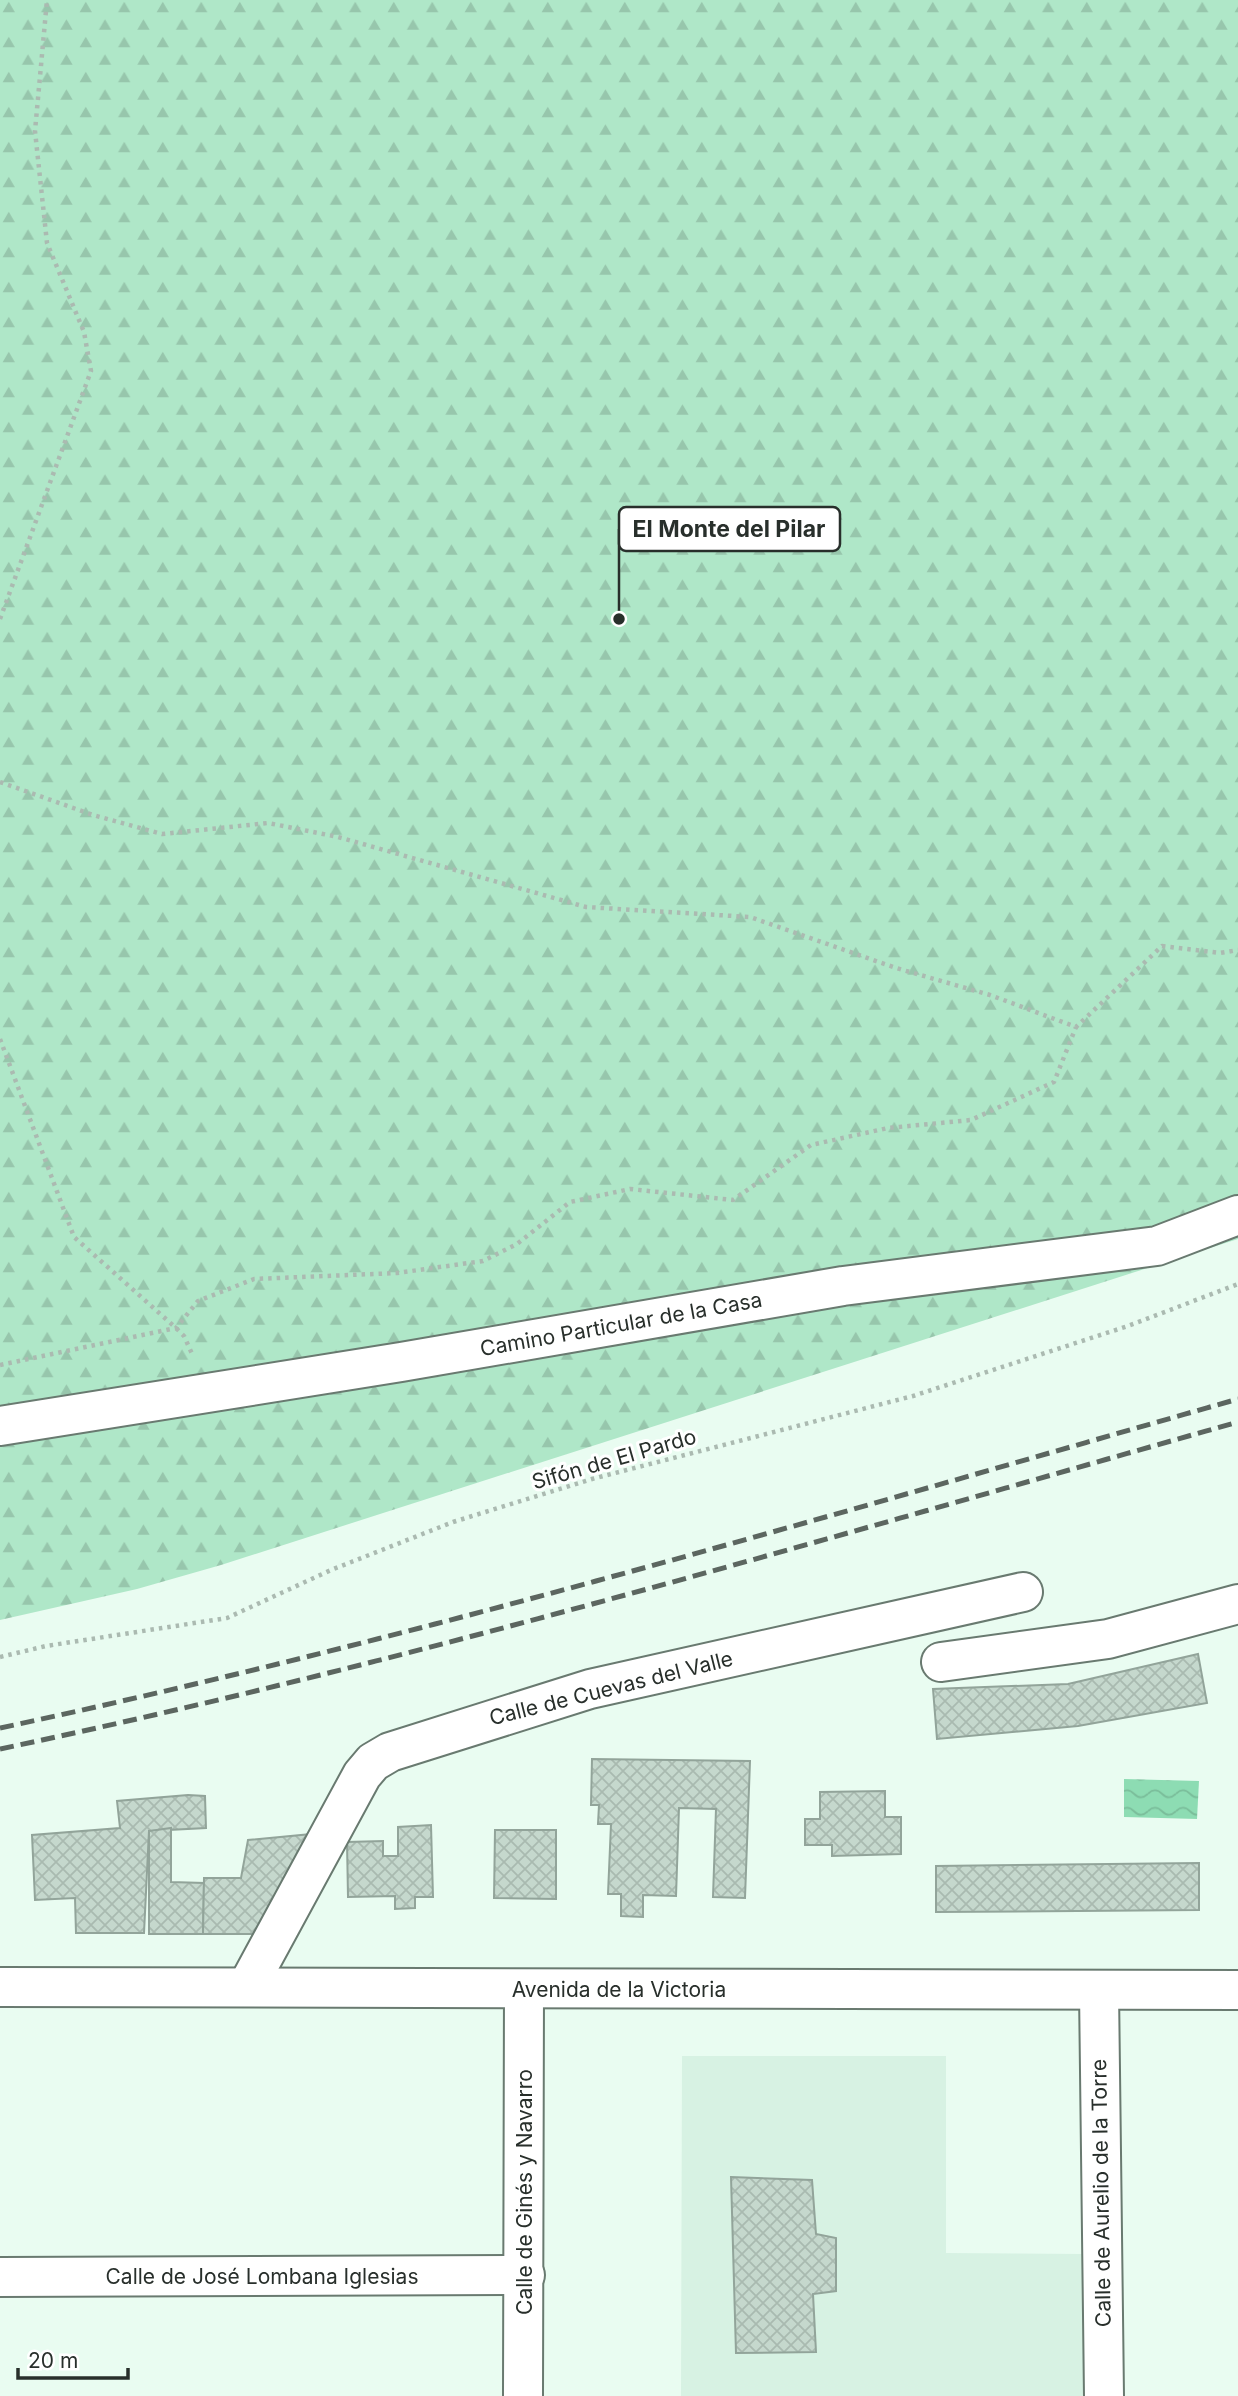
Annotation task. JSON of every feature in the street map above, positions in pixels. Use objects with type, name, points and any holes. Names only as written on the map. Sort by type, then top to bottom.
[{"type":"street","name":"Camino Particular de la Casa","points":[[0,1426],[842,1286],[1157,1246],[1238,1215]]},
{"type":"street","name":"Calle de Cuevas del Valle","points":[[247,1987],[362,1775],[373,1762],[390,1752],[590,1689],[1023,1592]]},
{"type":"street","points":[[941,1662],[1108,1639],[1238,1604]]},
{"type":"street","name":"Avenida de la Victoria","points":[[0,1987],[1238,1990]]},
{"type":"street","name":"Calle de Ginés y Navarro","points":[[523,2396],[524,1989]]},
{"type":"street","name":"Calle de Aurelio de la Torre","points":[[1099,1990],[1104,2396]]},
{"type":"street","name":"Calle de José Lombana Iglesias","points":[[0,2277],[524,2275]]},
{"type":"path","points":[[0,619],[91,371],[84,332],[47,243],[35,131],[47,0]]},
{"type":"path","points":[[0,782],[93,815],[162,834],[268,823],[338,837],[586,907],[750,917],[896,968],[990,995],[1076,1027]]},
{"type":"path","points":[[0,1365],[176,1328],[198,1301],[254,1279],[397,1273],[483,1261],[517,1244],[570,1202],[630,1189],[733,1200],[811,1145],[888,1128],[971,1119],[1054,1082],[1076,1027],[1162,946],[1220,954],[1238,950]]},
{"type":"path","points":[[0,1039],[74,1237],[184,1336],[209,1392]]},
{"type":"path","name":"Sifón de El Pardo","points":[[0,1657],[46,1646],[227,1618],[331,1570],[453,1522],[592,1479],[913,1396],[1128,1326],[1238,1284]]},
{"type":"shaded area","points":[[682,2056],[946,2056],[946,2253],[1084,2254],[1083,2396],[681,2396]]},
{"type":"green space","points":[[0,0],[1238,0],[1238,1239],[221,1565],[137,1589],[0,1620]]},
{"type":"water","points":[[1124,1779],[1199,1781],[1197,1819],[1124,1817]]},
{"type":"building","points":[[1198,1654],[1207,1703],[1078,1726],[937,1739],[933,1689],[1068,1684]]},
{"type":"building","points":[[592,1759],[750,1761],[745,1898],[713,1897],[716,1809],[679,1808],[676,1896],[643,1895],[643,1917],[621,1916],[621,1894],[608,1894],[611,1824],[598,1824],[599,1805],[591,1805]]},
{"type":"building","points":[[885,1791],[885,1817],[901,1817],[901,1854],[832,1856],[832,1845],[805,1845],[805,1819],[820,1819],[820,1792]]},
{"type":"building","points":[[205,1796],[206,1828],[149,1831],[144,1933],[76,1933],[75,1898],[35,1900],[32,1835],[120,1828],[117,1801]]},
{"type":"building","points":[[431,1825],[433,1897],[415,1897],[415,1908],[395,1909],[395,1896],[348,1897],[347,1842],[383,1841],[383,1856],[398,1856],[398,1827]]},
{"type":"building","points":[[171,1828],[171,1882],[204,1883],[203,1934],[149,1934],[149,1831]]},
{"type":"building","points":[[495,1830],[556,1830],[556,1899],[494,1898]]},
{"type":"building","points":[[312,1834],[263,1934],[203,1934],[204,1878],[241,1878],[248,1840]]},
{"type":"building","points":[[1199,1863],[1199,1910],[936,1912],[936,1866]]},
{"type":"building","points":[[731,2177],[812,2180],[816,2234],[836,2238],[836,2291],[813,2294],[816,2352],[736,2353]]},
{"type":"railway","points":[[0,1728],[312,1656],[467,1616],[1238,1399]]},
{"type":"railway","points":[[0,1749],[312,1677],[467,1637],[622,1596],[1238,1422]]},
{"type":"place","name":"El Monte del Pilar","points":[[619,619]]}]
